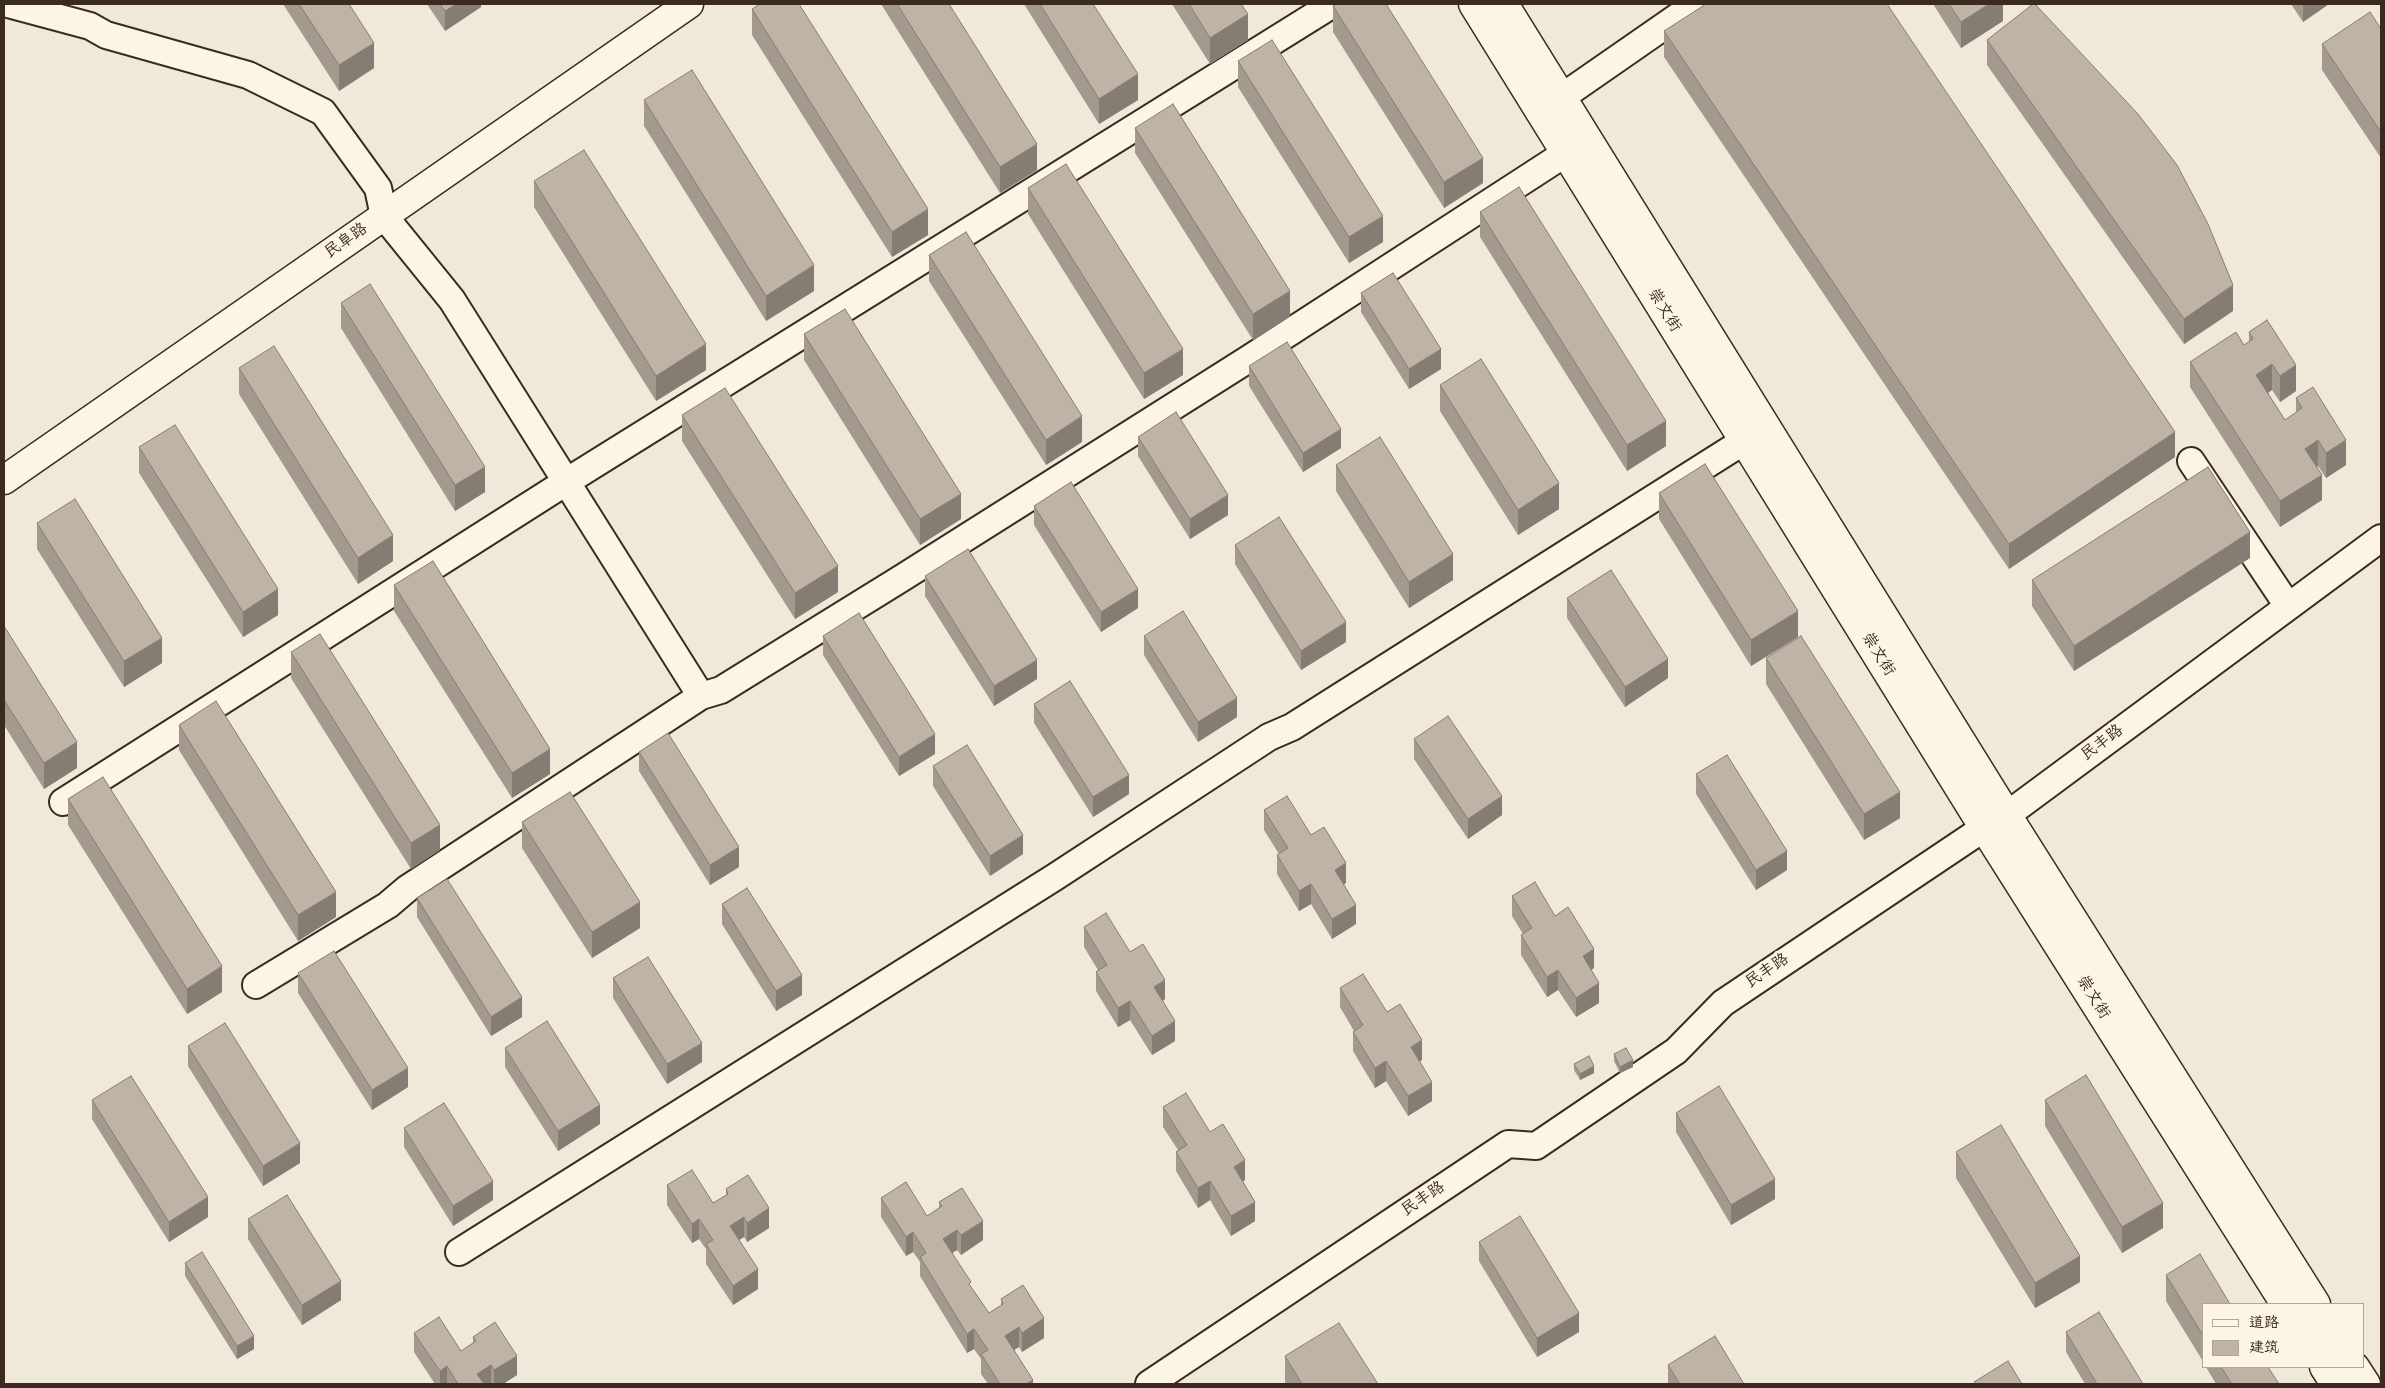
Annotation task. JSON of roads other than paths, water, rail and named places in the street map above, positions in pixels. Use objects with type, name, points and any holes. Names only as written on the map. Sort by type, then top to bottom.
[{"type":"street","points":[[8,4],[90,26],[106,34],[248,75],[323,112],[378,188],[384,216],[452,300],[701,696]]},
{"type":"street","name":"民阜路","points":[[4,480],[689,4]]},
{"type":"street","points":[[63,802],[566,482],[1333,4]]},
{"type":"street","name":"崇文街","points":[[1473,4],[1984,828],[2284,1303]]},
{"type":"street","name":"崇文街","points":[[1504,4],[2007,815],[2315,1303]]},
{"type":"street","points":[[1562,97],[1696,4]]},
{"type":"street","points":[[256,985],[388,905],[408,888],[701,696],[721,690],[902,578],[1247,360],[1566,153]]},
{"type":"street","points":[[459,1252],[1055,877],[1269,737],[1292,727],[1744,440]]},
{"type":"street","points":[[2191,461],[2288,606]]},
{"type":"street","name":"民丰路","points":[[1149,1384],[1508,1144],[1536,1146],[1676,1051],[1723,1003],[1984,828],[2007,815],[2381,538]]},
{"type":"street","points":[[2325,1368],[2335,1384]]},
{"type":"street","points":[[2356,1368],[2366,1384]]}]
